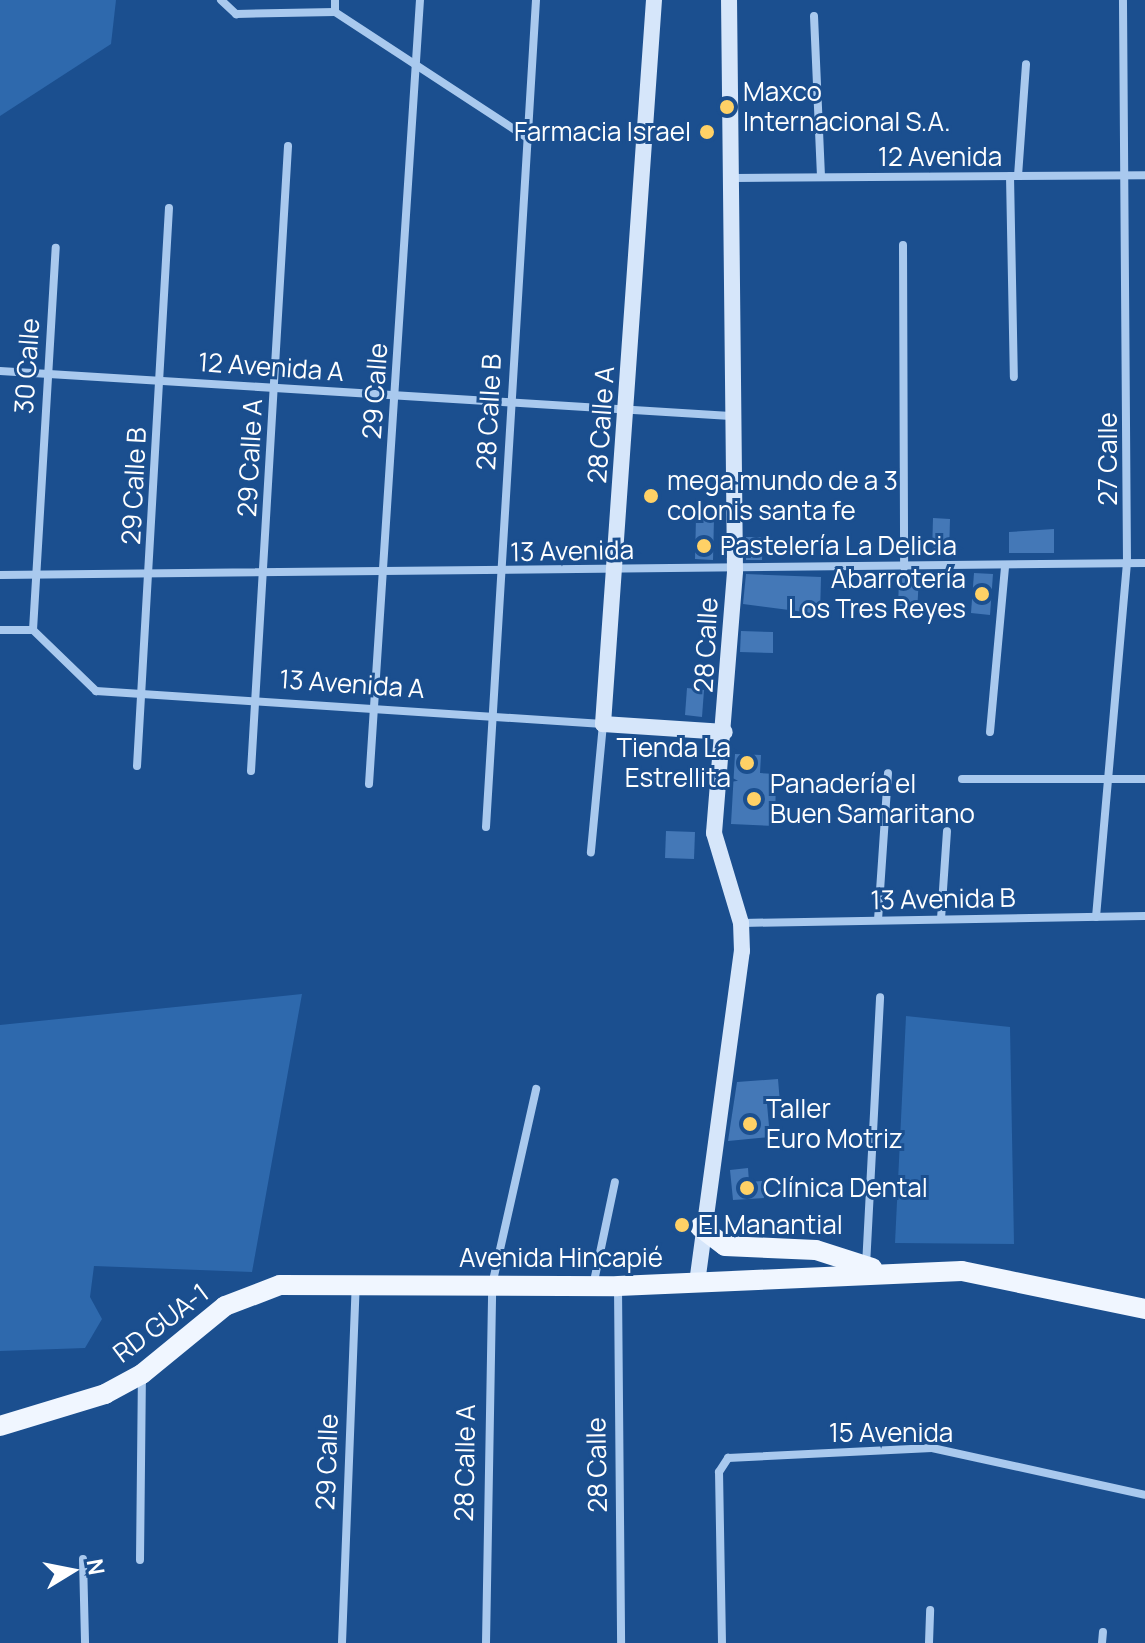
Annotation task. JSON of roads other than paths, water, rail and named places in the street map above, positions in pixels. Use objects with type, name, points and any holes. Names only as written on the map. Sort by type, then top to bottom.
[{"type":"main road","name":"28 Calle A","points":[[603,724],[654,0]]},
{"type":"main road","name":"28 Calle","points":[[697,1283],[700,1227],[741,923],[715,851],[735,571],[731,416],[735,178],[729,0]]},
{"type":"main road","name":"13 Avenida A","points":[[603,724],[725,732]]},
{"type":"main road","points":[[700,1227],[725,1246],[816,1250],[866,1267],[900,1271]]},
{"type":"main road","name":"Avenida Hincapié","points":[[356,1283],[618,1286],[900,1271],[976,1273],[1145,1309]]},
{"type":"main road","name":"RD GUA-1","points":[[0,1426],[105,1394],[142,1374],[251,1292],[356,1283]]},
{"type":"street","points":[[221,0],[236,14],[335,12],[414,70],[526,137]]},
{"type":"street","points":[[335,0],[335,12]]},
{"type":"street","name":"29 Calle","points":[[369,784],[420,0]]},
{"type":"street","name":"28 Calle B","points":[[486,827],[509,402],[536,0]]},
{"type":"street","name":"27 Calle","points":[[1096,917],[1127,563],[1127,175],[1123,0]]},
{"type":"street","points":[[814,16],[821,177]]},
{"type":"street","points":[[1014,377],[1014,176],[1026,64]]},
{"type":"street","name":"29 Calle A","points":[[251,771],[288,146]]},
{"type":"street","name":"12 Avenida","points":[[735,178],[1145,175]]},
{"type":"street","name":"29 Calle B","points":[[137,766],[169,208]]},
{"type":"street","points":[[903,245],[904,567]]},
{"type":"street","name":"30 Calle","points":[[33,630],[32,574],[56,248]]},
{"type":"street","name":"12 Avenida A","points":[[0,371],[731,416]]},
{"type":"street","name":"13 Avenida","points":[[0,575],[735,571],[1145,563]]},
{"type":"street","points":[[990,732],[1005,566]]},
{"type":"street","points":[[0,630],[33,630]]},
{"type":"street","name":"13 Avenida A","points":[[33,630],[96,691],[603,724]]},
{"type":"street","name":"28 Calle A","points":[[591,852],[603,724]]},
{"type":"street","points":[[878,920],[888,773]]},
{"type":"street","points":[[962,779],[1145,779]]},
{"type":"street","points":[[941,919],[947,831]]},
{"type":"street","name":"13 Avenida B","points":[[741,923],[1145,916]]},
{"type":"street","points":[[866,1267],[880,997]]},
{"type":"street","name":"28 Calle A","points":[[486,1643],[492,1285],[536,1089]]},
{"type":"street","points":[[593,1286],[615,1182]]},
{"type":"street","name":"29 Calle","points":[[342,1643],[356,1283]]},
{"type":"street","name":"28 Calle","points":[[618,1286],[621,1643]]},
{"type":"street","points":[[140,1560],[142,1374]]},
{"type":"street","name":"15 Avenida","points":[[722,1643],[719,1472],[728,1458],[932,1448],[1145,1495]]},
{"type":"street","points":[[83,1559],[85,1643]]},
{"type":"street","points":[[929,1643],[930,1610]]},
{"type":"street","points":[[1102,1643],[1103,1632]]},
{"type":"place","name":"Maxco Internacional S.A.","points":[[727,107]]},
{"type":"place","name":"Farmacia Israel","points":[[707,132]]},
{"type":"place","name":"mega mundo de a 3 colonis santa fe","points":[[651,496]]},
{"type":"place","name":"Pastelería La Delicia","points":[[704,546]]},
{"type":"place","name":"Abarrotería Los Tres Reyes","points":[[982,594]]},
{"type":"place","name":"Tienda La Estrellita","points":[[747,763]]},
{"type":"place","name":"Panadería el Buen Samaritano","points":[[754,799]]},
{"type":"place","name":"Taller Euro Motriz","points":[[750,1124]]},
{"type":"place","name":"Clínica Dental","points":[[747,1188]]},
{"type":"place","name":"El Manantial","points":[[682,1225]]}]
